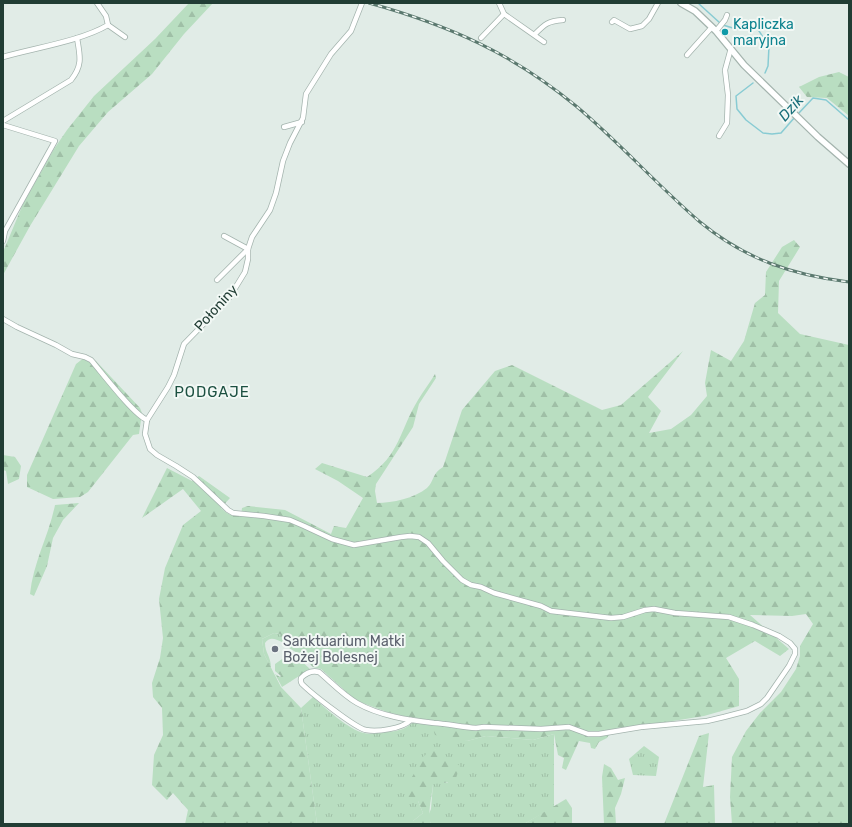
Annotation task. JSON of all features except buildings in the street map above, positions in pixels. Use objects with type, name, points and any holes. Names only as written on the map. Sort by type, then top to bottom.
[{"type":"street","points":[[97,3],[106,16],[108,25],[125,37]]},
{"type":"street","name":"Połoniny","points":[[147,420],[174,375],[184,344],[229,298],[245,272],[248,266],[248,249],[252,237],[270,210],[283,161],[290,143],[302,122],[306,94],[331,54],[351,31],[362,3]]},
{"type":"street","points":[[499,3],[504,14],[535,34],[544,42]]},
{"type":"street","points":[[612,22],[614,20],[630,29],[642,26],[649,19],[658,3]]},
{"type":"street","points":[[681,3],[695,11],[716,28],[744,64],[818,137],[849,164]]},
{"type":"street","points":[[481,38],[504,14]]},
{"type":"street","points":[[687,55],[724,22],[726,15]]},
{"type":"street","points":[[535,34],[543,26],[552,21],[563,20]]},
{"type":"street","points":[[3,57],[77,38],[108,25]]},
{"type":"street","points":[[3,121],[71,80],[77,73],[80,62],[77,38]]},
{"type":"street","points":[[719,136],[727,123],[728,95],[725,70],[731,48]]},
{"type":"street","points":[[284,126],[302,122]]},
{"type":"street","points":[[3,126],[55,141],[5,232],[3,241]]},
{"type":"street","points":[[217,280],[248,249],[224,236]]},
{"type":"street","points":[[3,319],[72,354],[91,360],[135,411],[147,420],[145,434],[150,449],[157,455],[193,477],[233,513],[286,520],[304,526],[332,540],[354,545],[401,537],[419,537],[428,543],[462,580],[471,585],[541,606],[551,611],[611,618],[623,617],[645,610],[654,609],[675,613],[729,617],[779,636],[790,642],[795,649],[793,658],[771,694],[761,704],[747,711],[712,720],[648,726],[598,734],[588,734],[569,728],[476,728],[411,720],[361,706],[350,699],[319,672],[314,671],[302,676],[301,678],[301,682],[358,727],[370,730],[392,728],[407,724],[411,720]]},
{"type":"green space","points":[[189,3],[213,3],[184,34],[152,74],[108,112],[79,146],[30,226],[3,275],[3,252],[23,204],[54,149],[94,96],[155,39]]},
{"type":"green space","points":[[839,72],[849,77],[849,116],[827,98],[807,97],[799,87],[819,77]]},
{"type":"green space","points":[[794,240],[800,247],[779,281],[778,313],[800,334],[849,345],[849,824],[732,824],[730,797],[732,757],[746,731],[760,713],[781,692],[796,669],[800,656],[800,646],[813,624],[806,614],[792,616],[750,615],[789,649],[780,656],[755,641],[726,658],[739,679],[739,706],[704,716],[611,731],[607,738],[599,742],[595,749],[591,748],[590,743],[579,741],[566,770],[562,768],[564,758],[558,755],[554,734],[533,740],[486,736],[467,741],[435,735],[430,720],[412,718],[387,712],[360,702],[352,697],[321,669],[313,667],[299,654],[289,648],[280,634],[274,633],[262,639],[264,654],[281,687],[301,708],[317,824],[185,824],[188,810],[173,793],[167,800],[152,785],[154,755],[163,735],[162,708],[153,697],[152,683],[160,658],[163,638],[159,599],[165,568],[183,525],[201,511],[183,489],[142,518],[167,468],[192,481],[199,476],[230,498],[221,508],[230,515],[241,516],[242,508],[248,506],[285,510],[331,534],[334,526],[346,528],[363,498],[338,481],[315,469],[322,463],[367,477],[378,469],[393,451],[412,411],[435,374],[436,378],[419,404],[413,427],[376,484],[375,491],[377,503],[396,501],[410,497],[422,492],[429,486],[439,469],[443,467],[462,410],[495,371],[512,365],[602,410],[621,405],[683,351],[648,397],[661,411],[649,433],[671,429],[691,415],[707,396],[705,383],[711,350],[731,361],[744,341],[755,303],[765,295],[766,272],[782,247]]},
{"type":"green space","points":[[85,357],[96,361],[140,408],[142,413],[139,434],[133,435],[88,492],[80,497],[53,499],[27,487],[27,475],[76,364]]},
{"type":"green space","points":[[3,455],[15,457],[21,466],[19,479],[8,484],[6,471],[3,470]]},
{"type":"green space","points":[[79,503],[63,520],[53,538],[47,566],[34,596],[30,594],[34,571],[55,505]]},
{"type":"green space","points":[[274,633],[280,634],[284,640],[282,642],[275,639],[269,639],[265,643],[271,668],[264,654],[262,639]]},
{"type":"green space","points":[[285,657],[298,658],[310,669],[282,687],[275,674],[280,677],[281,676],[275,671],[275,664]]},
{"type":"green space","points":[[313,697],[351,728],[366,734],[399,730],[406,727],[416,719],[430,720],[467,741],[486,736],[533,740],[554,734],[554,807],[524,824],[431,824],[428,816],[431,809],[433,783],[448,783],[435,749],[418,801],[423,813],[413,821],[413,824],[317,824],[301,708]]},
{"type":"green space","points":[[709,733],[703,787],[714,785],[715,824],[664,824],[699,736]]},
{"type":"green space","points":[[644,746],[659,757],[656,776],[633,775],[629,759]]},
{"type":"green space","points":[[435,749],[460,766],[453,782],[433,784],[430,810],[431,824],[413,824],[413,821],[423,813],[418,801],[408,798],[408,784],[424,756]]},
{"type":"green space","points":[[604,764],[611,768],[618,780],[625,778],[621,794],[615,808],[616,824],[604,824],[602,777]]},
{"type":"green space","points":[[566,799],[572,808],[572,824],[524,824]]},
{"type":"waterway","name":"Dzik","points":[[698,3],[720,23]]},
{"type":"waterway","name":"Dzik","points":[[723,25],[736,29],[757,28],[769,46],[768,66],[765,73]]},
{"type":"waterway","name":"Dzik","points":[[753,83],[736,96],[737,109],[746,120],[763,133],[772,134],[781,133],[795,117]]},
{"type":"waterway","name":"Dzik","points":[[798,114],[813,98],[826,100],[849,120]]},
{"type":"railway","points":[[369,3],[452,31],[503,56],[528,71],[552,87],[576,106],[700,222],[734,246],[789,270],[849,282]]},
{"type":"place","name":"Kapliczka maryjna","points":[[725,32]]},
{"type":"place","name":"Sanktuarium Matki Bożej Bolesnej","points":[[275,649]]},
{"type":"district","name":"PODGAJE","points":[[212,392]]}]
